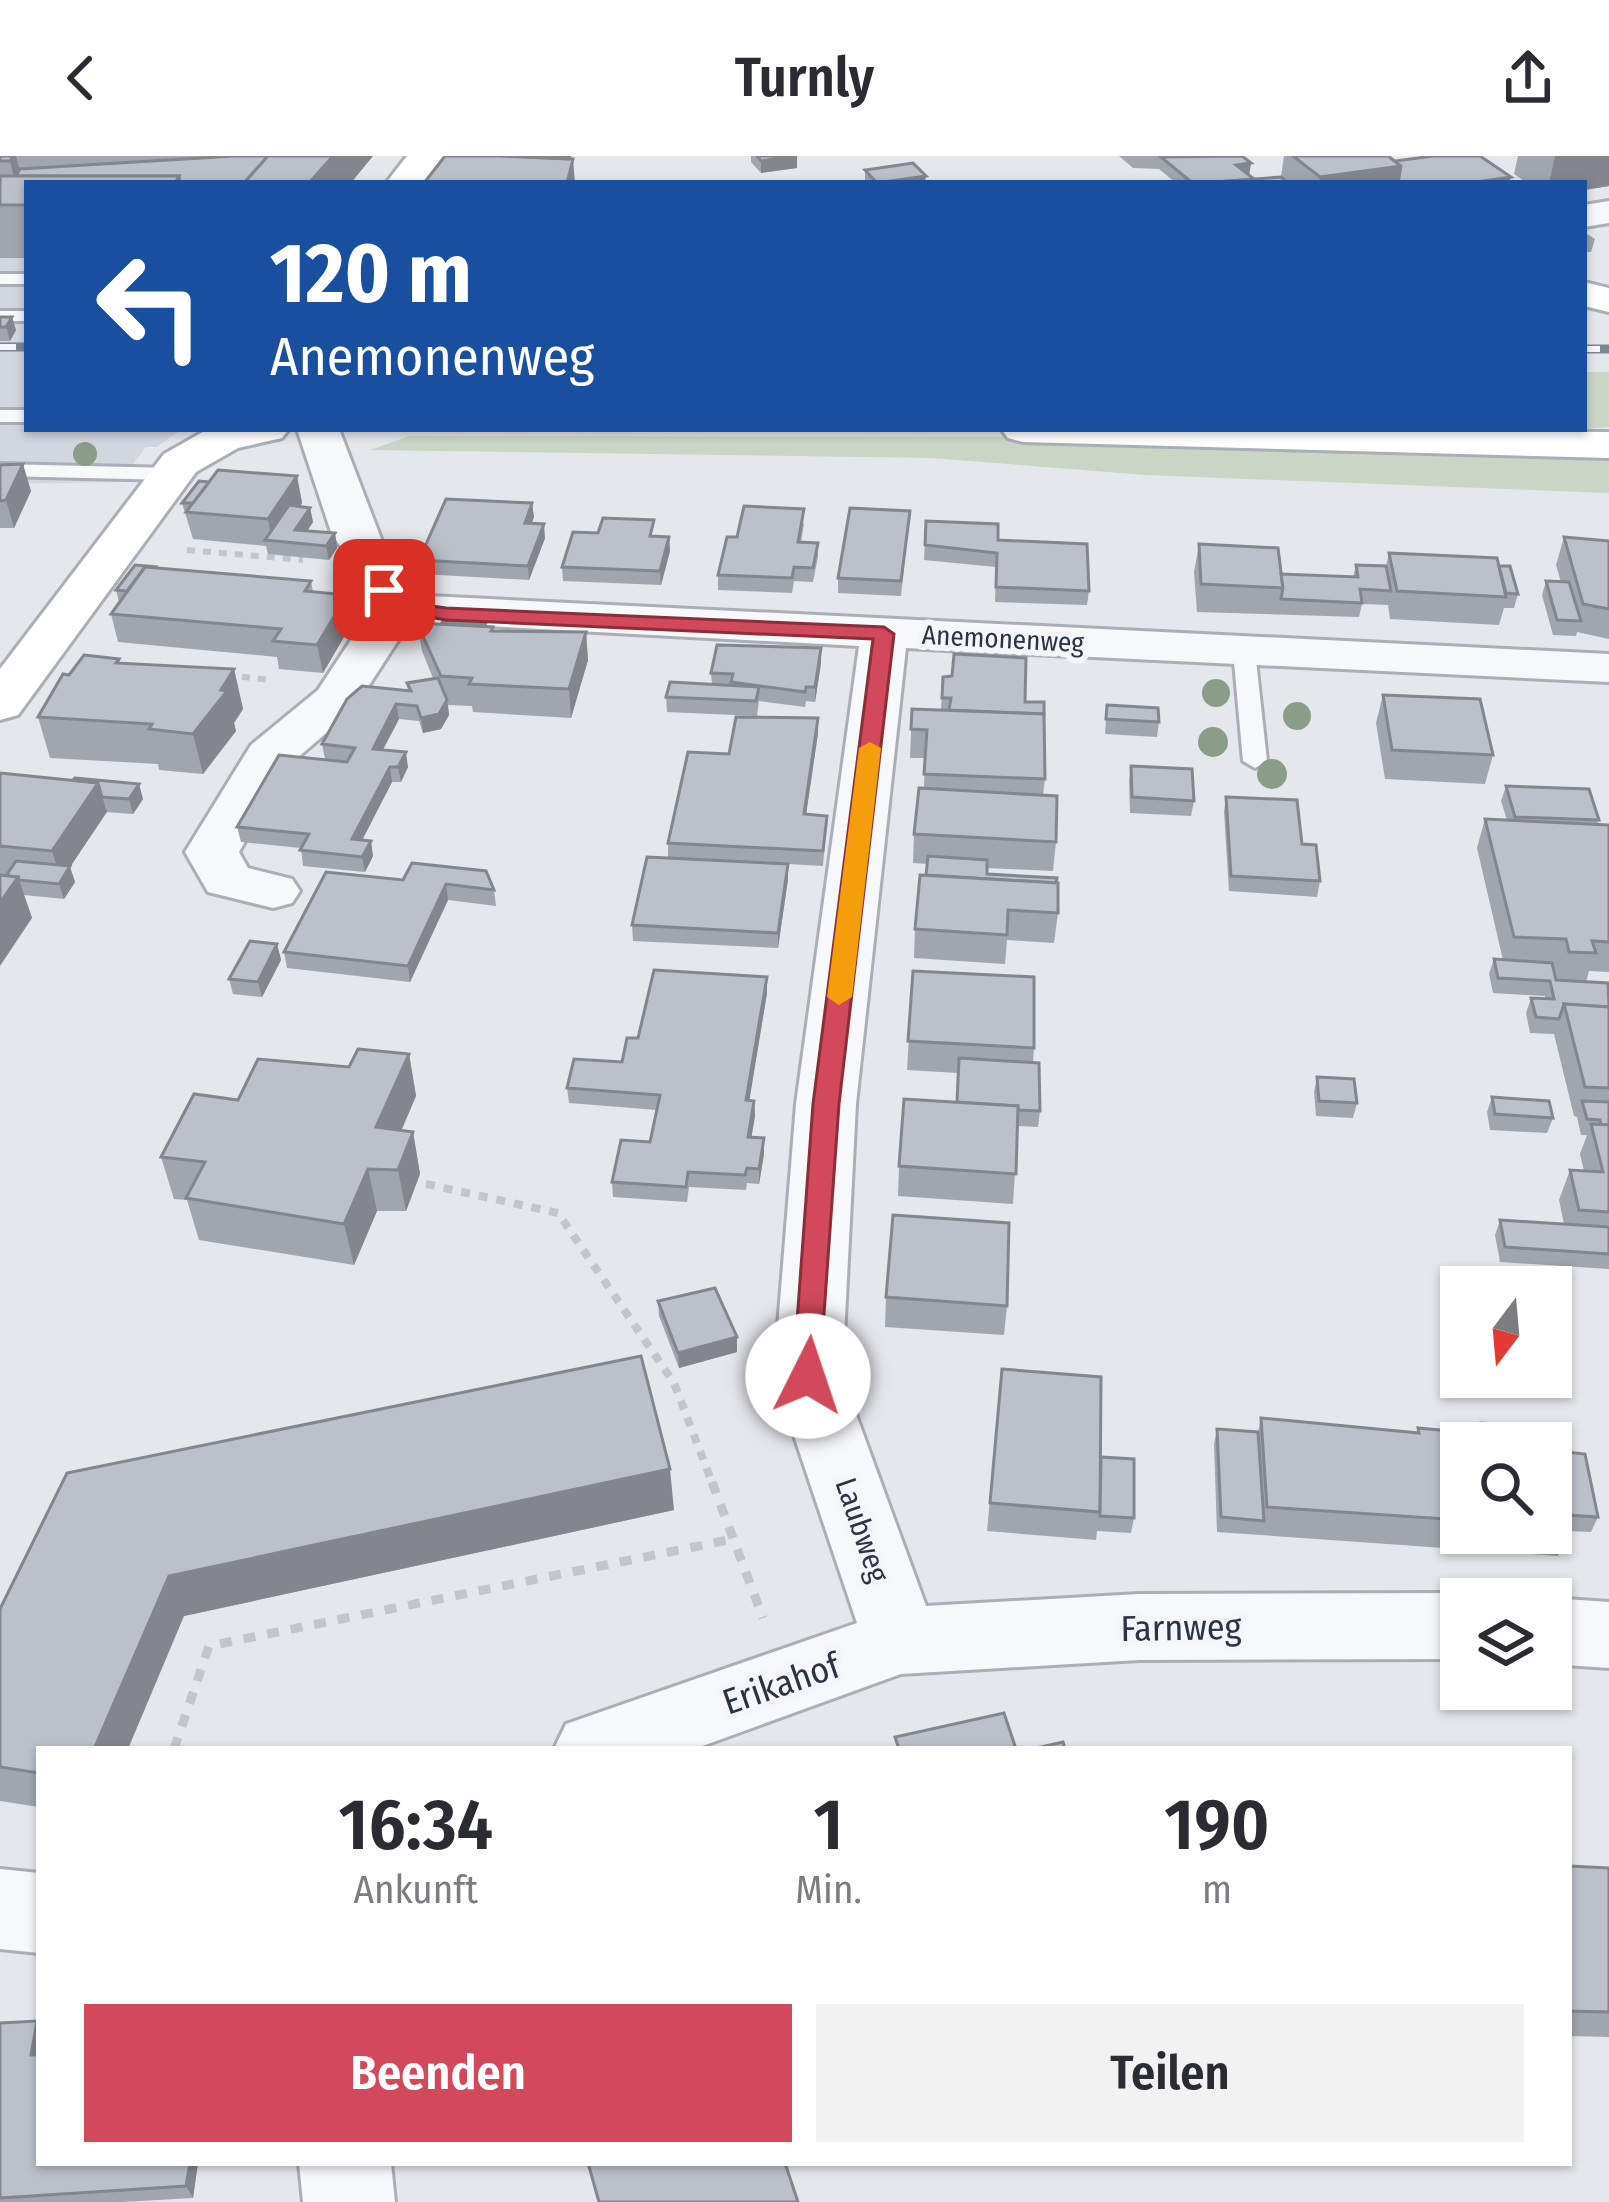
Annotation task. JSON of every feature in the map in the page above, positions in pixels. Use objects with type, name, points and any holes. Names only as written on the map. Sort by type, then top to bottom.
[{"type":"street","points":[[406,180],[426,156]]},
{"type":"street","points":[[0,704],[172,474],[199,449],[232,432]]},
{"type":"street","points":[[273,891],[227,880],[212,852],[269,756],[344,687],[385,584],[319,432]]},
{"type":"street","points":[[1133,432],[1609,445]]},
{"type":"street","name":"Anemonenweg","points":[[385,584],[446,614],[1608,670]]},
{"type":"street","name":"Laubweg","points":[[884,634],[826,1104],[808,1376],[901,1641]]},
{"type":"street","name":"Farnweg","points":[[901,1641],[1139,1627],[1440,1626]]},
{"type":"street","points":[[1572,1632],[1609,1635]]},
{"type":"street","name":"Erikahof","points":[[603,1746],[901,1641]]},
{"type":"street","points":[[0,1909],[36,1912]]},
{"type":"street","points":[[345,2166],[349,2202]]},
{"type":"lane","points":[[0,470],[172,474]]},
{"type":"lane","points":[[1244,651],[1256,761]]},
{"type":"path","points":[[121,544],[385,584]]},
{"type":"path","points":[[226,675],[344,687]]},
{"type":"path","points":[[426,1184],[558,1214],[674,1383],[788,1681]]},
{"type":"path","points":[[175,1746],[209,1646],[733,1539]]},
{"type":"shaded area","points":[[0,258],[24,258],[24,432],[177,432],[157,447],[146,447],[119,482],[0,484]]},
{"type":"green space","points":[[1587,372],[1609,372],[1609,427],[1587,429]]},
{"type":"green space","points":[[409,436],[1056,437],[1609,459],[1609,493],[1146,475],[932,458],[370,450]]},
{"type":"building","points":[[268,156],[247,180],[16,176],[20,169]]},
{"type":"building","points":[[268,156],[333,156],[312,180],[247,180]]},
{"type":"building","points":[[445,156],[573,159],[568,180],[426,180]]},
{"type":"building","points":[[757,156],[796,156],[761,161]]},
{"type":"building","points":[[1242,156],[1251,163],[1236,165],[1254,179],[1189,180],[1161,157]]},
{"type":"building","points":[[1293,156],[1388,156],[1401,166],[1320,177]]},
{"type":"building","points":[[1480,156],[1511,177],[1399,180],[1401,166],[1395,161]]},
{"type":"building","points":[[913,163],[926,176],[874,180],[865,170]]},
{"type":"building","points":[[0,176],[179,176],[177,180],[24,180],[24,205],[0,205]]},
{"type":"building","points":[[23,464],[6,500],[0,501],[0,465]]},
{"type":"building","points":[[218,470],[297,476],[268,519],[186,512]]},
{"type":"building","points":[[199,481],[209,482],[193,503],[182,503]]},
{"type":"building","points":[[446,499],[532,503],[525,523],[544,524],[528,566],[419,560]]},
{"type":"building","points":[[289,505],[310,508],[295,530],[335,533],[326,546],[265,540]]},
{"type":"building","points":[[744,506],[804,509],[798,542],[818,543],[813,568],[794,567],[792,578],[718,575],[727,537],[737,537]]},
{"type":"building","points":[[850,508],[910,511],[901,581],[838,578]]},
{"type":"building","points":[[603,518],[654,520],[650,536],[669,537],[660,571],[562,567],[573,532],[598,533]]},
{"type":"building","points":[[926,521],[998,524],[998,540],[1087,544],[1089,591],[996,587],[997,553],[925,545]]},
{"type":"building","points":[[1564,537],[1609,541],[1609,609],[1583,604]]},
{"type":"building","points":[[1199,544],[1278,548],[1283,588],[1201,584]]},
{"type":"building","points":[[1389,553],[1497,558],[1506,597],[1397,591]]},
{"type":"building","points":[[135,565],[158,567],[145,567],[127,591],[116,590]]},
{"type":"building","points":[[1356,565],[1386,566],[1391,591],[1360,589],[1362,603],[1281,599],[1281,574],[1358,577]]},
{"type":"building","points":[[1499,566],[1510,566],[1518,594],[1506,593]]},
{"type":"building","points":[[145,567],[311,581],[305,591],[347,595],[317,645],[273,641],[281,629],[111,614]]},
{"type":"building","points":[[1546,581],[1569,582],[1581,621],[1557,620]]},
{"type":"building","points":[[443,621],[486,623],[441,624]]},
{"type":"building","points":[[417,623],[493,627],[491,631],[586,632],[569,689],[469,684],[472,678],[441,676]]},
{"type":"building","points":[[717,645],[821,648],[815,687],[806,687],[805,692],[731,682],[733,674],[711,673]]},
{"type":"building","points":[[954,654],[1026,658],[1025,702],[1044,702],[1044,714],[949,710],[951,698],[942,698],[943,677],[952,676]]},
{"type":"building","points":[[84,655],[119,659],[116,663],[234,669],[221,690],[227,691],[193,734],[149,729],[152,724],[38,717],[63,674],[69,675]]},
{"type":"building","points":[[438,678],[447,700],[439,714],[421,718],[417,706],[396,704],[373,749],[406,752],[398,767],[390,767],[352,839],[371,841],[362,857],[300,850],[309,834],[237,827],[279,755],[347,762],[355,748],[322,744],[347,699],[362,686],[411,691],[407,683]]},
{"type":"building","points":[[670,682],[759,687],[756,701],[666,697]]},
{"type":"building","points":[[1383,695],[1480,699],[1493,755],[1392,750]]},
{"type":"building","points":[[1107,705],[1158,708],[1159,722],[1106,719]]},
{"type":"building","points":[[912,709],[1044,714],[1045,779],[924,774],[927,730],[911,729]]},
{"type":"building","points":[[736,717],[818,718],[804,814],[827,816],[823,851],[668,843],[688,752],[729,754]]},
{"type":"building","points":[[1131,766],[1192,769],[1194,801],[1132,797]]},
{"type":"building","points":[[0,773],[98,783],[52,851],[0,846]]},
{"type":"building","points":[[75,778],[139,784],[129,799],[102,797],[98,783]]},
{"type":"building","points":[[1506,786],[1589,789],[1599,820],[1515,817]]},
{"type":"building","points":[[919,788],[1057,796],[1056,842],[914,834]]},
{"type":"building","points":[[1226,797],[1297,800],[1302,844],[1316,845],[1320,881],[1231,876]]},
{"type":"building","points":[[1485,819],[1609,825],[1609,942],[1592,941],[1596,953],[1569,952],[1566,939],[1514,937]]},
{"type":"building","points":[[928,856],[987,860],[987,874],[1057,878],[1056,883],[926,875]]},
{"type":"building","points":[[647,857],[788,864],[778,933],[632,925]]},
{"type":"building","points":[[16,861],[70,866],[59,884],[6,876]]},
{"type":"building","points":[[412,863],[486,871],[494,890],[446,884],[408,966],[284,952],[326,872],[403,880]]},
{"type":"building","points":[[0,875],[18,877],[0,903]]},
{"type":"building","points":[[920,875],[1058,883],[1058,913],[1008,910],[1007,935],[915,929]]},
{"type":"building","points":[[250,941],[277,944],[258,982],[229,979]]},
{"type":"building","points":[[1494,959],[1552,963],[1556,980],[1608,983],[1609,1007],[1564,1004],[1559,1019],[1536,1017],[1531,998],[1554,999],[1550,981],[1498,978]]},
{"type":"building","points":[[654,970],[767,977],[746,1100],[754,1101],[748,1137],[764,1138],[759,1169],[747,1168],[745,1175],[688,1172],[686,1187],[612,1182],[621,1140],[650,1142],[660,1095],[567,1088],[574,1059],[622,1062],[627,1038],[638,1038]]},
{"type":"building","points":[[913,971],[1034,977],[1034,1048],[908,1041]]},
{"type":"building","points":[[1564,1004],[1609,1007],[1609,1088],[1585,1087]]},
{"type":"building","points":[[358,1049],[409,1054],[376,1127],[413,1132],[398,1170],[368,1169],[344,1224],[186,1198],[205,1162],[161,1157],[194,1094],[238,1100],[258,1059],[349,1067]]},
{"type":"building","points":[[959,1058],[1039,1063],[1040,1111],[957,1102]]},
{"type":"building","points":[[1317,1077],[1354,1079],[1357,1103],[1319,1101]]},
{"type":"building","points":[[1492,1097],[1549,1101],[1553,1118],[1495,1114]]},
{"type":"building","points":[[904,1099],[1018,1106],[1016,1174],[899,1166]]},
{"type":"building","points":[[1582,1101],[1609,1102],[1609,1125],[1587,1119]]},
{"type":"building","points":[[1591,1124],[1609,1125],[1609,1212],[1579,1210],[1570,1170],[1603,1172]]},
{"type":"building","points":[[893,1215],[1009,1223],[1007,1306],[886,1297]]},
{"type":"building","points":[[1500,1220],[1609,1227],[1609,1254],[1505,1247]]},
{"type":"building","points":[[715,1288],[737,1337],[678,1353],[658,1301]]},
{"type":"building","points":[[641,1356],[670,1469],[169,1576],[95,1746],[36,1746],[36,1773],[0,1767],[0,1609],[67,1473]]},
{"type":"building","points":[[1002,1369],[1101,1377],[1100,1512],[990,1503]]},
{"type":"building","points":[[1261,1418],[1419,1433],[1418,1428],[1440,1430],[1440,1519],[1267,1507]]},
{"type":"building","points":[[1217,1429],[1258,1432],[1264,1521],[1221,1517]]},
{"type":"building","points":[[1572,1453],[1585,1454],[1598,1517],[1572,1515]]},
{"type":"building","points":[[1101,1457],[1134,1459],[1134,1518],[1100,1516]]},
{"type":"building","points":[[1004,1713],[1015,1746],[898,1746],[895,1737]]},
{"type":"building","points":[[1572,1866],[1609,1868],[1609,2012],[1572,2011]]},
{"type":"building","points":[[36,2021],[31,2055],[36,2055],[36,2166],[189,2166],[186,2186],[0,2198],[0,2023]]},
{"type":"building","points":[[589,2166],[786,2166],[798,2202],[599,2202]]},
{"type":"railway","points":[[0,347],[24,347]]},
{"type":"railway","points":[[1587,349],[1609,349]]},
{"type":"slow traffic","points":[[839,997],[870,748]]},
{"type":"route","points":[[384,590],[419,610],[446,614],[884,634],[826,1104],[808,1376]]}]
